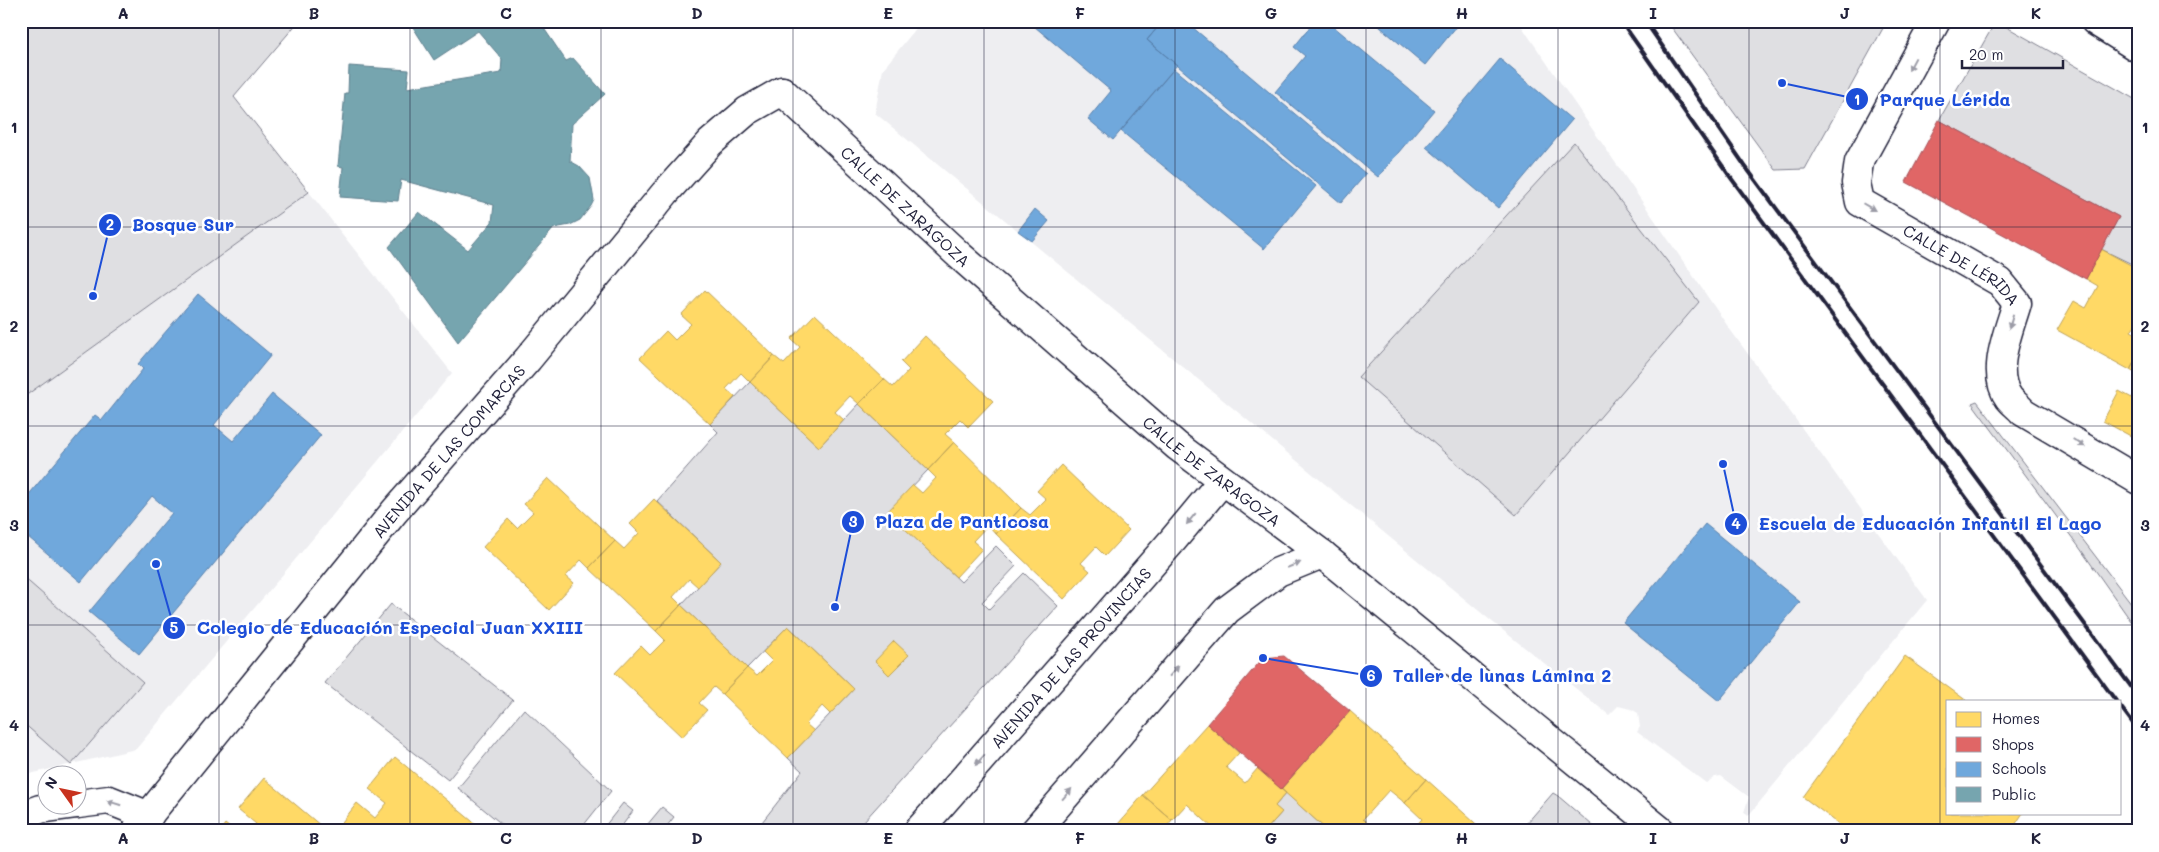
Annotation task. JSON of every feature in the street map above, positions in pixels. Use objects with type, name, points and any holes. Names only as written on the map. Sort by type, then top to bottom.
[{"type":"street","name":"CALLE DE LÉRIDA","points":[[1936,21],[1859,162],[1856,183],[1860,202],[2000,282],[2017,303],[2005,344],[2001,376],[2009,397],[2023,412],[2138,480]]},
{"type":"street","points":[[2095,21],[2138,48]]},
{"type":"street","name":"CALLE DE ZARAGOZA","points":[[782,90],[1066,350],[1222,481],[1322,554],[1661,831]]},
{"type":"street","name":"AVENIDA DE LAS COMARCAS","points":[[143,824],[394,512],[528,359],[664,193],[710,143],[747,111],[782,90]]},
{"type":"street","name":"AVENIDA DE LAS PROVINCIAS","points":[[918,831],[1173,540],[1222,481]]},
{"type":"street","points":[[1035,831],[1227,610],[1278,572],[1322,554]]},
{"type":"street","points":[[88,803],[109,800],[143,824]]},
{"type":"street","points":[[21,816],[38,811]]},
{"type":"shaded area","points":[[21,21],[299,21],[234,97],[309,192],[21,399]]},
{"type":"shaded area","points":[[922,21],[1518,21],[1729,328],[1927,600],[1748,816],[1744,812],[1749,797],[1721,776],[1715,777],[1706,783],[1637,732],[1640,727],[1638,713],[1618,706],[1609,715],[1490,620],[875,113],[883,69]]},
{"type":"shaded area","points":[[1667,21],[1887,21],[1805,169],[1776,170]]},
{"type":"shaded area","points":[[1996,21],[2138,101],[2138,267],[2101,249],[2119,217],[1939,120]]},
{"type":"shaded area","points":[[1574,142],[1699,302],[1516,515],[1358,377]]},
{"type":"shaded area","points":[[309,192],[452,373],[136,749],[72,764],[38,764],[38,772],[21,776],[21,399]]},
{"type":"shaded area","points":[[750,382],[819,447],[859,404],[928,470],[888,512],[961,582],[996,546],[1016,566],[982,602],[989,609],[1024,573],[1058,606],[855,831],[755,831],[802,771],[788,758],[854,689],[788,626],[747,668],[681,605],[721,562],[657,501],[718,432],[710,424]]},
{"type":"shaded area","points":[[1977,401],[2138,612],[2138,631],[2079,547],[1972,403]]},
{"type":"shaded area","points":[[21,575],[143,682],[72,764],[21,721]]},
{"type":"shaded area","points":[[391,604],[513,700],[448,780],[325,683]]},
{"type":"shaded area","points":[[524,709],[611,791],[579,831],[510,831],[458,788]]},
{"type":"shaded area","points":[[1286,793],[1328,831],[1265,831],[1281,813],[1275,806]]},
{"type":"shaded area","points":[[1553,793],[1558,796],[1599,831],[1520,831]]},
{"type":"shaded area","points":[[623,803],[633,811],[618,831],[601,831]]},
{"type":"shaded area","points":[[662,807],[674,817],[663,831],[642,831]]},
{"type":"building: Homes","points":[[2101,249],[2138,269],[2138,320],[2131,331],[2138,335],[2138,355],[2130,370],[2057,330],[2074,301],[2086,308],[2098,286],[2086,279]]},
{"type":"building: Homes","points":[[705,290],[774,356],[750,382],[741,373],[726,389],[735,397],[710,424],[640,358],[666,331],[675,340],[691,324],[681,315]]},
{"type":"building: Homes","points":[[815,314],[884,379],[859,404],[850,396],[835,412],[844,420],[819,447],[750,382],[774,356],[784,364],[800,347],[791,339]]},
{"type":"building: Homes","points":[[925,336],[993,401],[968,427],[960,419],[945,434],[954,442],[928,470],[859,404],[884,379],[893,387],[909,370],[901,362]]},
{"type":"building: Homes","points":[[2138,355],[2138,375],[2130,370]]},
{"type":"building: Homes","points":[[2138,388],[2138,440],[2103,421],[2119,391],[2132,398]]},
{"type":"building: Homes","points":[[954,442],[1021,508],[996,534],[988,525],[973,541],[982,549],[956,577],[887,512],[913,485],[922,493],[936,478],[928,470]]},
{"type":"building: Homes","points":[[1061,465],[1129,530],[1105,556],[1096,547],[1081,563],[1090,571],[1064,599],[996,534],[1021,508],[1030,515],[1046,499],[1037,491]]},
{"type":"building: Homes","points":[[548,478],[615,541],[589,568],[581,560],[566,576],[574,583],[549,610],[483,547],[508,519],[517,528],[533,512],[524,504]]},
{"type":"building: Homes","points":[[654,499],[721,562],[698,587],[689,579],[673,597],[681,605],[656,631],[589,568],[615,541],[624,549],[639,533],[630,524]]},
{"type":"building: Homes","points":[[681,605],[747,668],[722,694],[714,687],[699,703],[707,710],[682,737],[615,673],[641,646],[650,655],[665,640],[656,631]]},
{"type":"building: Homes","points":[[788,626],[854,689],[830,714],[822,706],[806,724],[814,731],[788,758],[722,694],[747,668],[757,676],[772,661],[763,652]]},
{"type":"building: Homes","points":[[894,641],[909,655],[889,675],[875,661]]},
{"type":"building: Homes","points":[[1905,656],[1966,700],[1946,700],[1946,814],[2022,814],[2011,831],[1848,831],[1803,797]]},
{"type":"building: Homes","points":[[1350,711],[1426,779],[1405,803],[1389,790],[1363,819],[1376,831],[1328,831],[1281,789]]},
{"type":"building: Homes","points":[[1207,724],[1239,753],[1226,767],[1245,783],[1258,768],[1286,793],[1275,806],[1282,812],[1265,831],[1216,831],[1187,804],[1172,820],[1143,795]]},
{"type":"building: Homes","points":[[395,757],[484,831],[335,831],[357,803],[375,818],[387,803],[369,789]]},
{"type":"building: Homes","points":[[264,778],[327,831],[250,831],[256,824],[238,809]]},
{"type":"building: Homes","points":[[1426,779],[1484,831],[1411,831],[1422,819],[1405,803]]},
{"type":"building: Homes","points":[[1143,795],[1172,820],[1163,831],[1112,831]]},
{"type":"building: Homes","points":[[225,824],[234,831],[220,831]]},
{"type":"building: Shops","points":[[1939,120],[2119,217],[2086,279],[1906,182]]},
{"type":"building: Shops","points":[[1284,656],[1350,711],[1281,789],[1207,724],[1263,658]]},
{"type":"building: Schools","points":[[1028,21],[1163,21],[1147,40],[1177,65],[1113,140],[1088,119],[1111,91]]},
{"type":"building: Schools","points":[[1163,21],[1185,21],[1366,174],[1341,203],[1147,40]]},
{"type":"building: Schools","points":[[1315,21],[1327,21],[1434,110],[1378,177],[1275,92],[1305,56],[1294,47]]},
{"type":"building: Schools","points":[[1373,21],[1461,21],[1425,65]]},
{"type":"building: Schools","points":[[1500,59],[1572,120],[1498,208],[1426,147]]},
{"type":"building: Schools","points":[[1174,69],[1316,186],[1264,249],[1121,131]]},
{"type":"building: Schools","points":[[1035,209],[1049,221],[1032,241],[1018,231]]},
{"type":"building: Schools","points":[[198,294],[271,355],[214,425],[233,441],[272,394],[321,435],[139,654],[89,612],[172,513],[152,496],[81,582],[21,531],[21,504],[95,415],[102,420],[143,369],[138,364]]},
{"type":"building: Schools","points":[[1705,524],[1800,602],[1719,701],[1623,623]]},
{"type":"building: Public","points":[[409,21],[539,21],[566,61],[573,58],[605,94],[572,124],[570,161],[579,166],[590,178],[594,200],[591,206],[580,220],[570,225],[554,228],[458,342],[389,247],[419,212],[468,250],[492,222],[494,205],[401,180],[398,201],[340,197],[343,167],[338,166],[345,93],[348,93],[349,66],[409,70],[407,88],[501,73],[502,59],[478,31],[434,60]]},
{"type":"railway","points":[[1621,21],[1731,178],[2115,700]]},
{"type":"railway","points":[[1645,21],[1745,166],[2138,696]]},
{"type":"railway","points":[[2122,709],[2138,730]]},
{"type":"place","name":"Parque Lérida","points":[[1782,83]]},
{"type":"place","name":"Bosque Sur","points":[[93,296]]},
{"type":"place","name":"Escuela de Educación Infantil El Lago","points":[[1723,464]]},
{"type":"place","name":"Colegio de Educación Especial Juan XXIII","points":[[156,564]]},
{"type":"place","name":"Plaza de Panticosa","points":[[835,607]]},
{"type":"place","name":"Taller de lunas Lámina 2","points":[[1263,658]]}]
